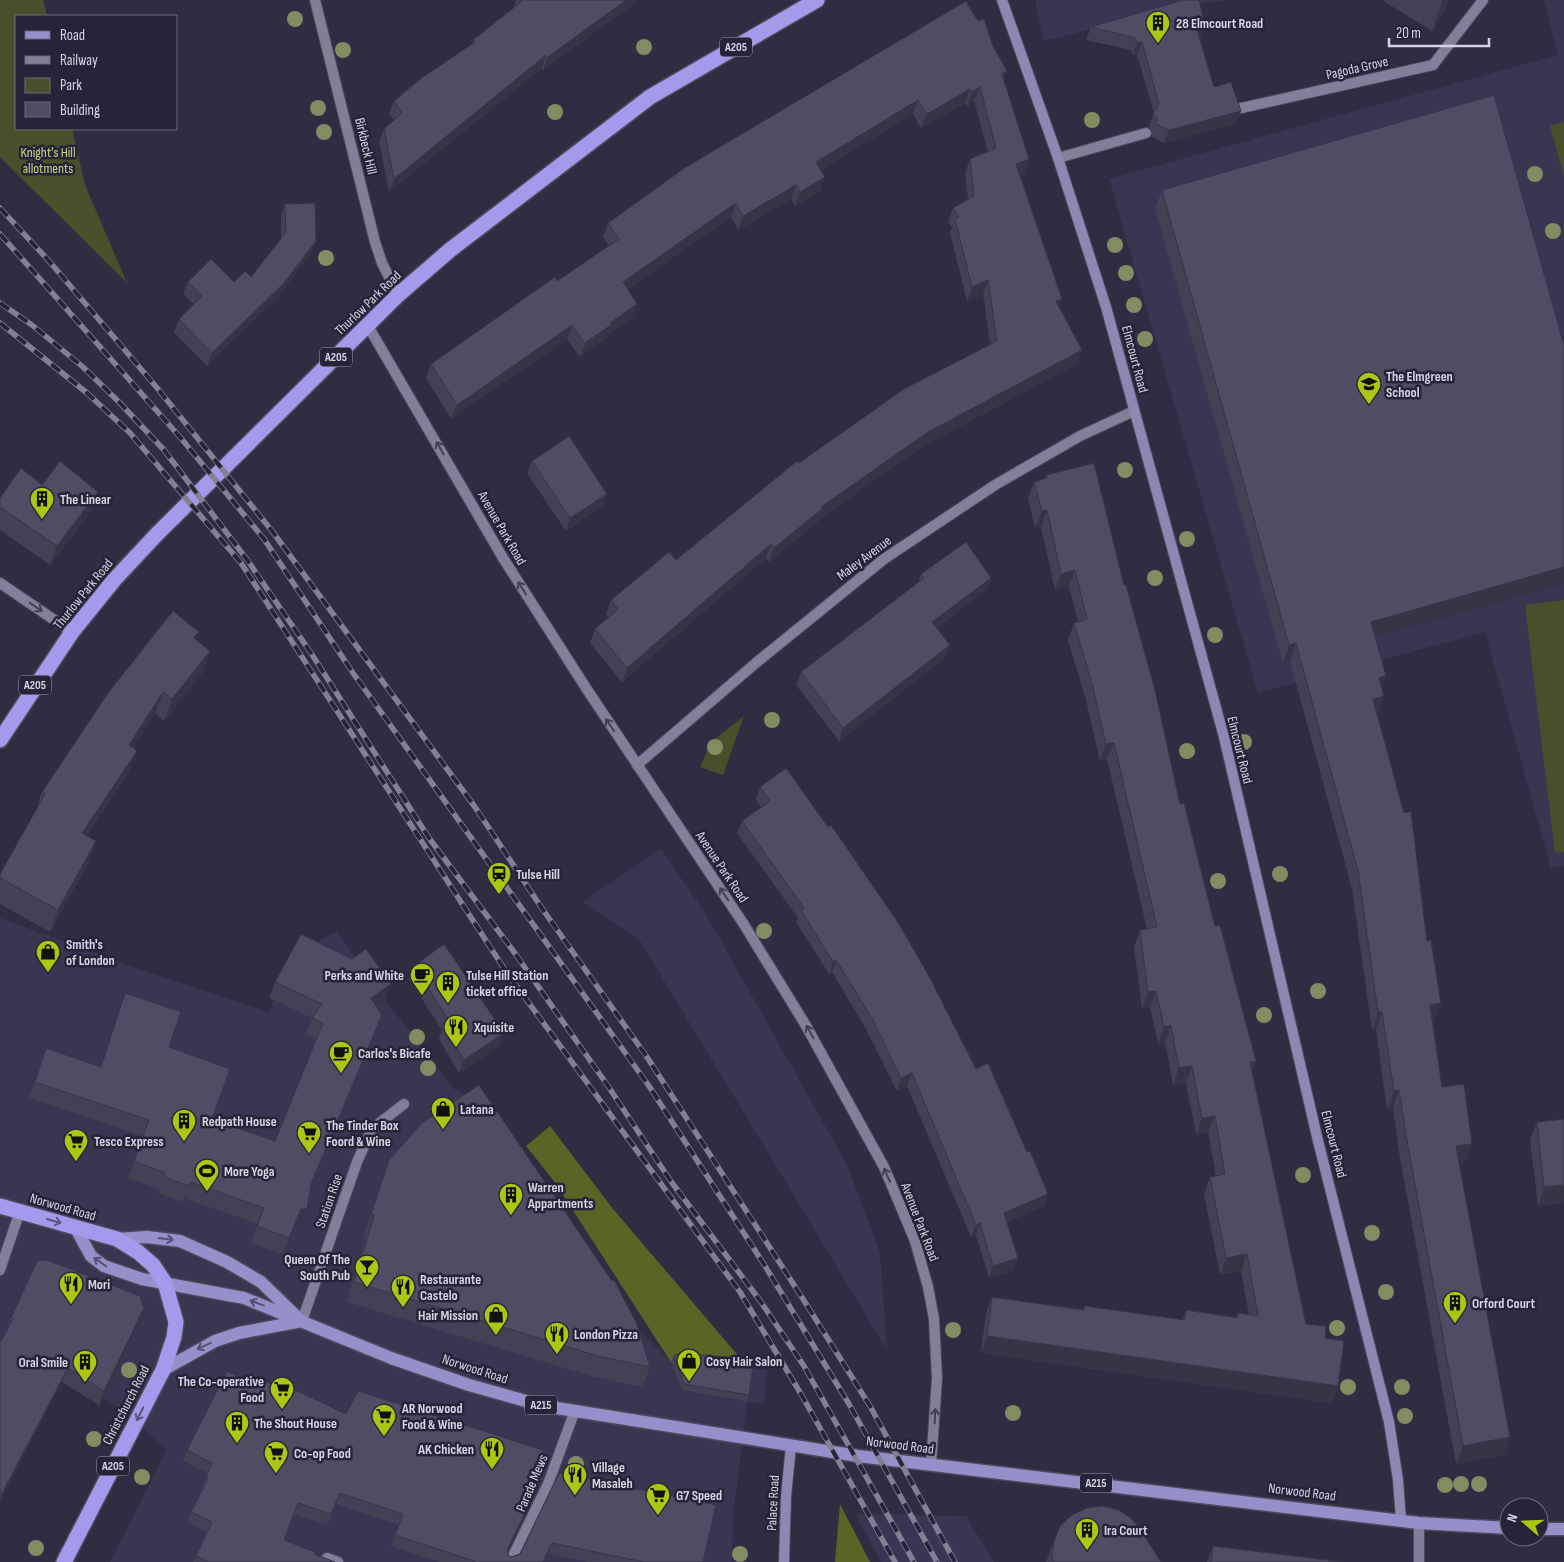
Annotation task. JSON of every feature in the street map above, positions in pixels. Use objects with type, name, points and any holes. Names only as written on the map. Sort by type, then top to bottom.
[{"type":"highway","name":"Thurlow Park Road","points":[[0,740],[72,632],[114,580],[157,534],[398,295],[450,250],[650,97],[817,0]]},
{"type":"highway","name":"Norwood Road","points":[[0,1206],[118,1238],[153,1265],[165,1283]]},
{"type":"highway","name":"Christchurch Road","points":[[64,1562],[163,1370],[174,1337],[176,1322],[165,1283]]},
{"type":"main road","points":[[75,1227],[91,1256],[104,1266],[165,1283],[244,1298],[302,1322]]},
{"type":"main road","name":"Norwood Road","points":[[118,1238],[147,1237],[180,1241],[188,1244],[228,1262],[261,1282],[302,1322],[391,1358],[469,1385],[574,1413],[931,1465],[1418,1523],[1499,1527]]},
{"type":"main road","points":[[163,1370],[215,1341],[239,1333],[302,1322]]},
{"type":"main road","points":[[1549,1529],[1564,1529]]},
{"type":"street","name":"Birkbeck Hill","points":[[315,0],[378,250],[382,263],[398,295]]},
{"type":"street","name":"Elmcourt Road","points":[[1002,0],[1058,158],[1106,307],[1224,737],[1318,1141],[1389,1422],[1398,1480],[1401,1520]]},
{"type":"street","name":"Pagoda Grove","points":[[1237,109],[1433,64],[1483,0]]},
{"type":"street","points":[[1058,158],[1146,133]]},
{"type":"street","name":"Avenue Park Road","points":[[368,326],[503,558],[637,765],[743,922],[805,1024],[884,1167],[901,1205],[922,1263],[934,1319],[937,1378],[931,1465]]},
{"type":"street","name":"Maley Avenue","points":[[637,765],[757,662],[884,559],[995,486],[1080,436],[1134,411]]},
{"type":"street","points":[[0,583],[72,632]]},
{"type":"street","name":"Station Rise","points":[[302,1322],[357,1162],[372,1128],[404,1104]]},
{"type":"street","points":[[0,1270],[20,1211]]},
{"type":"street","name":"Parade Mews","points":[[510,1562],[548,1484],[574,1413]]},
{"type":"street","name":"Palace Road","points":[[784,1562],[791,1446]]},
{"type":"street","points":[[1418,1523],[1419,1562]]},
{"type":"street","points":[[327,1558],[338,1562]]},
{"type":"shaded area","points":[[1035,0],[1228,0],[1188,5],[1043,41]]},
{"type":"shaded area","name":"The Elmgreen School","points":[[1544,0],[1564,0],[1564,866],[1551,868],[1485,632],[1258,693],[1109,179],[1558,55]]},
{"type":"shaded area","points":[[661,849],[707,916],[847,1165],[880,1253],[887,1350],[639,939],[582,902]]},
{"type":"shaded area","points":[[0,918],[135,968],[268,1012],[300,952],[337,931],[385,1000],[455,1090],[467,1094],[633,1324],[671,1362],[767,1370],[764,1403],[747,1402],[733,1517],[732,1562],[110,1562],[167,1449],[108,1400],[0,1357]]},
{"type":"shaded area","points":[[855,1514],[966,1516],[994,1562],[881,1562]]},
{"type":"green space","name":"Knight's Hill allotments","points":[[0,0],[43,0],[47,15],[15,15],[15,130],[72,130],[85,185],[127,283],[0,157]]},
{"type":"green space","points":[[1564,122],[1564,176],[1550,126]]},
{"type":"green space","points":[[1564,600],[1564,852],[1555,853],[1525,605]]},
{"type":"green space","points":[[744,716],[723,775],[700,767],[711,742]]},
{"type":"green space","points":[[550,1126],[613,1209],[747,1366],[671,1362],[554,1181],[526,1146]]},
{"type":"green space","points":[[840,1504],[870,1562],[835,1562]]},
{"type":"building","points":[[520,0],[626,0],[548,57],[546,55],[394,179],[384,129],[402,113],[394,101],[420,79],[475,42],[473,40],[521,2]]},
{"type":"building","points":[[1183,0],[1199,0],[1205,26],[1196,27],[1214,87],[1231,82],[1241,111],[1169,130],[1156,124],[1157,118],[1153,114],[1159,104],[1142,42],[1137,43],[1135,38],[1091,27]]},
{"type":"building","points":[[966,1],[978,21],[984,19],[993,46],[1007,71],[1002,74],[1029,159],[1016,164],[1062,299],[1056,301],[1082,350],[928,432],[821,507],[822,509],[774,548],[771,544],[627,668],[595,629],[618,609],[611,600],[669,552],[676,560],[797,461],[799,463],[904,389],[997,341],[988,280],[972,287],[955,219],[959,217],[953,208],[974,196],[970,159],[996,148],[980,87],[972,92],[970,89],[927,114],[918,100],[816,162],[825,177],[800,192],[796,185],[743,216],[736,203],[623,282],[637,304],[585,343],[572,325],[457,405],[431,364],[555,277],[557,281],[619,239],[608,223],[686,167]]},
{"type":"building","name":"The Elmgreen School","points":[[1494,95],[1564,345],[1564,567],[1371,622],[1386,676],[1379,678],[1384,696],[1373,699],[1404,813],[1411,811],[1427,941],[1431,940],[1441,1003],[1430,1005],[1442,1087],[1464,1084],[1472,1144],[1456,1146],[1510,1437],[1463,1446],[1399,1090],[1394,1091],[1382,1012],[1378,1012],[1358,871],[1296,643],[1289,645],[1162,190]]},
{"type":"building","points":[[315,203],[316,241],[284,283],[212,353],[179,319],[202,296],[188,282],[211,259],[234,282],[245,271],[251,277],[286,232],[285,204]]},
{"type":"building","points":[[569,436],[607,494],[570,518],[532,461]]},
{"type":"building","name":"The Linear","points":[[60,461],[98,492],[57,546],[0,507],[0,498],[21,468],[42,485]]},
{"type":"building","points":[[1094,463],[1124,585],[1126,585],[1155,690],[1180,804],[1184,803],[1215,926],[1220,925],[1256,1061],[1250,1062],[1306,1324],[1326,1326],[1325,1338],[1344,1341],[1338,1386],[987,1336],[992,1297],[1084,1310],[1085,1306],[1185,1320],[1186,1310],[1237,1318],[1238,1313],[1258,1316],[1247,1254],[1226,1258],[1210,1177],[1225,1174],[1215,1116],[1202,1118],[1192,1066],[1179,1068],[1171,1025],[1164,1027],[1156,991],[1148,992],[1140,930],[1157,927],[1114,743],[1106,744],[1092,684],[1074,623],[1087,619],[1075,570],[1061,574],[1047,510],[1042,511],[1034,482],[1047,478],[1046,475]]},
{"type":"building","points":[[966,542],[991,578],[932,622],[950,645],[843,728],[801,672],[924,578],[921,574]]},
{"type":"building","points":[[173,611],[199,632],[194,638],[210,651],[172,699],[163,692],[129,745],[137,751],[82,833],[96,841],[58,910],[0,878],[0,874],[45,794],[42,792],[108,693]]},
{"type":"building","points":[[786,768],[828,827],[831,825],[897,921],[929,976],[976,1069],[988,1063],[1027,1152],[1030,1151],[1048,1194],[1004,1213],[1018,1258],[993,1266],[980,1223],[976,1225],[912,1073],[901,1078],[872,1018],[836,960],[833,962],[801,910],[804,908],[742,821],[770,801],[760,787]]},
{"type":"building","points":[[301,934],[352,959],[366,949],[391,984],[371,998],[382,1015],[311,1184],[307,1209],[301,1209],[289,1238],[257,1226],[264,1208],[190,1182],[189,1186],[164,1177],[165,1173],[134,1161],[149,1120],[35,1082],[46,1048],[101,1067],[125,993],[181,1012],[169,1047],[230,1069],[212,1119],[275,1141],[323,1023],[312,1018],[322,1004],[275,982]]},
{"type":"building","name":"Tulse Hill Station ticket office","points":[[444,944],[504,1033],[464,1060],[444,1026],[450,1022],[414,966]]},
{"type":"building","points":[[479,1085],[612,1281],[614,1280],[637,1324],[650,1367],[598,1356],[354,1282],[374,1215],[371,1214],[389,1160],[422,1123]]},
{"type":"building","points":[[1564,1119],[1564,1185],[1544,1187],[1537,1122]]},
{"type":"building","points":[[47,1260],[140,1296],[144,1308],[104,1391],[68,1368],[0,1497],[0,1343],[13,1319],[11,1318],[37,1261]]},
{"type":"building","points":[[674,1355],[704,1355],[754,1360],[749,1395],[684,1384]]},
{"type":"building","points":[[227,1371],[251,1383],[255,1376],[279,1388],[281,1383],[346,1414],[358,1391],[543,1450],[538,1468],[546,1470],[508,1548],[508,1555],[511,1557],[520,1554],[559,1473],[716,1505],[703,1562],[644,1562],[552,1543],[543,1562],[477,1562],[395,1535],[403,1514],[340,1493],[331,1514],[298,1503],[284,1540],[335,1562],[208,1562],[196,1556],[212,1522],[191,1512],[208,1478],[206,1477],[212,1463],[187,1450]]},
{"type":"building","points":[[1103,1506],[1119,1510],[1132,1519],[1161,1562],[1053,1562],[1054,1541],[1060,1526],[1072,1515],[1087,1508]]},
{"type":"building","points":[[1213,1546],[1344,1562],[1211,1562]]},
{"type":"railway","points":[[0,208],[49,261],[158,389],[272,531],[475,807],[541,907],[647,1057],[803,1299],[870,1406],[955,1562]]},
{"type":"railway","points":[[0,234],[180,437],[264,539],[353,673],[649,1086],[765,1266],[849,1404],[937,1562]]},
{"type":"railway","points":[[0,303],[32,325],[83,367],[119,402],[164,450],[248,561],[311,653],[429,838],[514,952],[608,1086],[670,1180],[761,1302],[804,1366],[914,1562]]},
{"type":"railway","points":[[0,323],[87,393],[130,433],[241,563],[507,973],[740,1292],[801,1394],[895,1562]]},
{"type":"place","name":"28 Elmcourt Road","points":[[1158,44]]},
{"type":"place","name":"The Elmgreen School","points":[[1369,405]]},
{"type":"place","name":"The Linear","points":[[42,520]]},
{"type":"place","name":"Tulse Hill","points":[[499,895]]},
{"type":"place","name":"Smith's of London","points":[[48,973]]},
{"type":"place","name":"Perks and White","points":[[422,996]]},
{"type":"place","name":"Tulse Hill Station ticket office","points":[[448,1004]]},
{"type":"place","name":"Xquisite","points":[[456,1048]]},
{"type":"place","name":"Carlos's Bicafe","points":[[341,1074]]},
{"type":"place","name":"Latana","points":[[443,1130]]},
{"type":"place","name":"Redpath House","points":[[184,1142]]},
{"type":"place","name":"The Tinder Box Foord & Wine","points":[[309,1154]]},
{"type":"place","name":"Tesco Express","points":[[76,1162]]},
{"type":"place","name":"More Yoga","points":[[207,1192]]},
{"type":"place","name":"Warren Appartments","points":[[511,1216]]},
{"type":"place","name":"Queen Of The South Pub","points":[[367,1288]]},
{"type":"place","name":"Mori","points":[[71,1305]]},
{"type":"place","name":"Restaurante Castelo","points":[[403,1308]]},
{"type":"place","name":"Orford Court","points":[[1455,1324]]},
{"type":"place","name":"Hair Mission","points":[[496,1336]]},
{"type":"place","name":"London Pizza","points":[[557,1355]]},
{"type":"place","name":"Cosy Hair Salon","points":[[689,1382]]},
{"type":"place","name":"Oral Smile","points":[[85,1383]]},
{"type":"place","name":"The Co-operative Food","points":[[282,1410]]},
{"type":"place","name":"AR Norwood Food & Wine","points":[[384,1437]]},
{"type":"place","name":"The Shout House","points":[[237,1444]]},
{"type":"place","name":"AK Chicken","points":[[492,1470]]},
{"type":"place","name":"Co-op Food","points":[[276,1474]]},
{"type":"place","name":"Village Masaleh","points":[[575,1496]]},
{"type":"place","name":"G7 Speed","points":[[658,1516]]},
{"type":"place","name":"Ira Court","points":[[1087,1551]]}]
